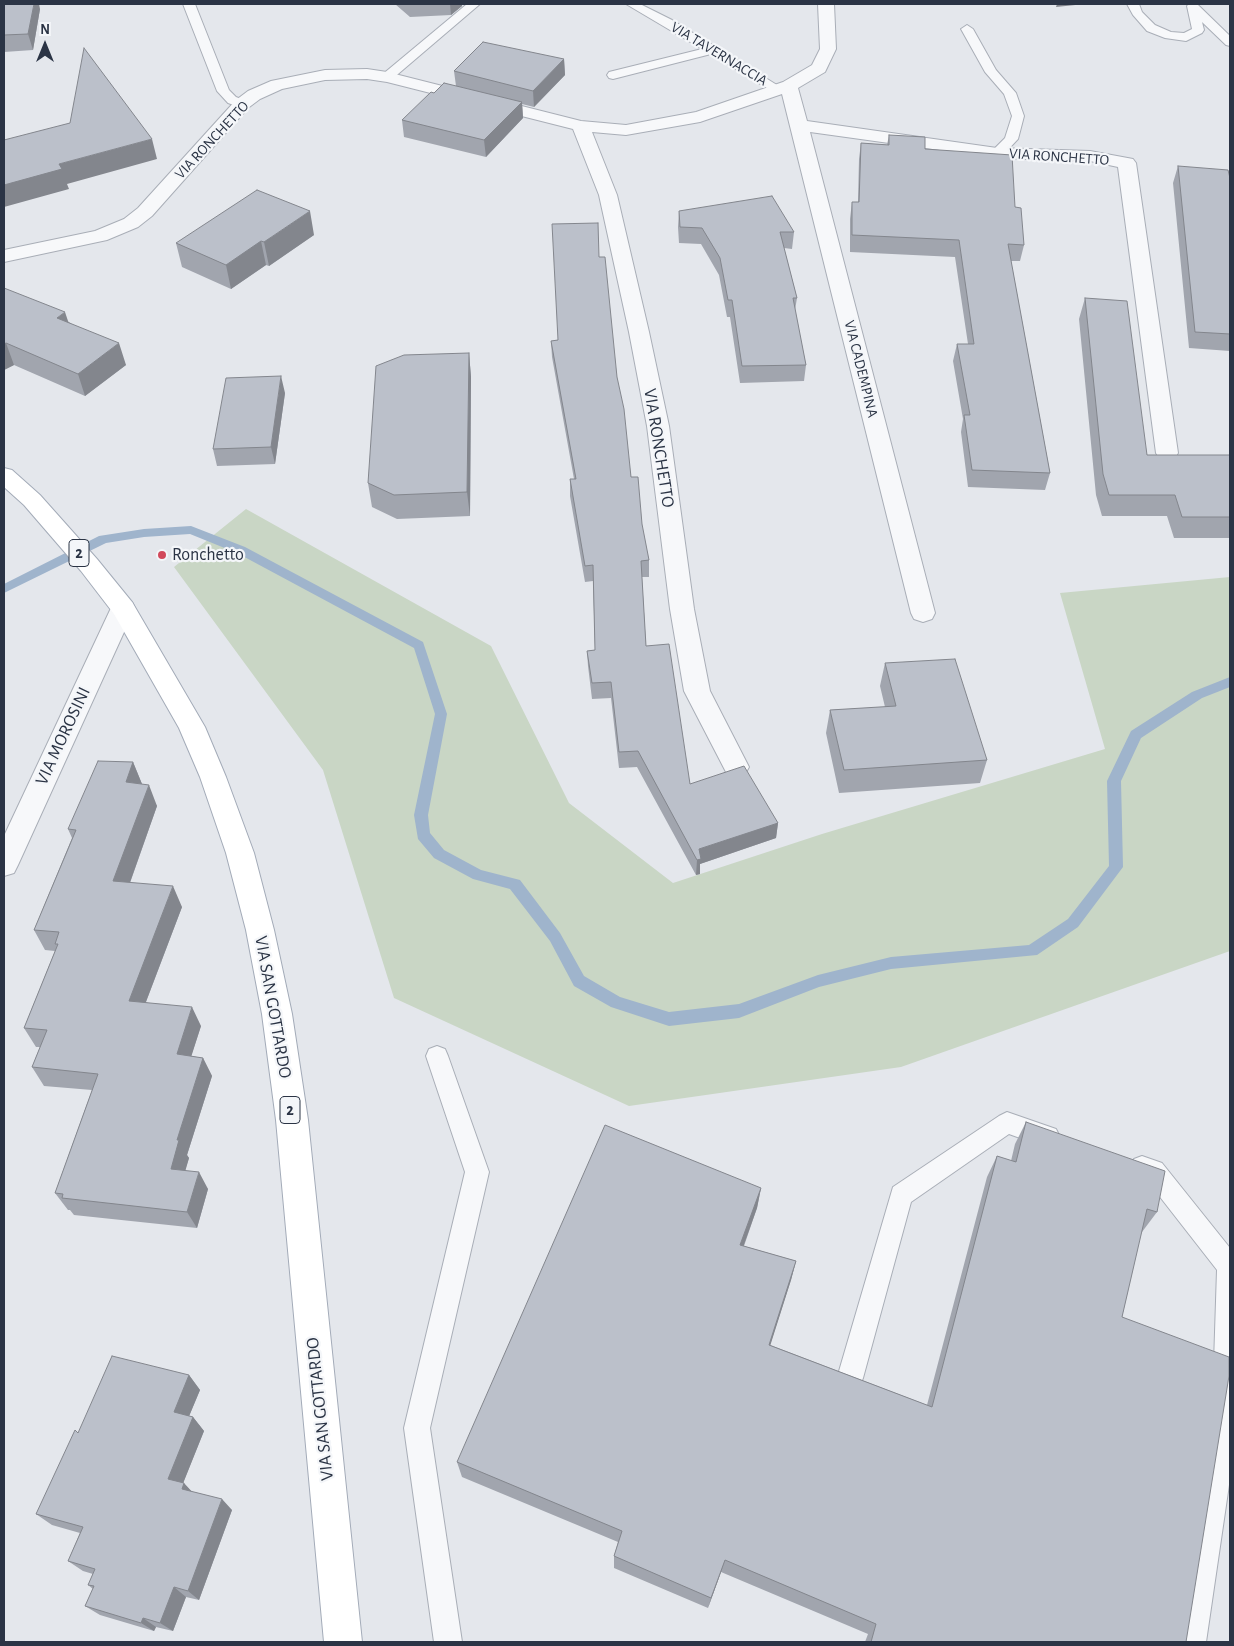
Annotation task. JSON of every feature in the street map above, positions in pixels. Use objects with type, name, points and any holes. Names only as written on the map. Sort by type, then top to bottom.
[{"type":"main road","name":"VIA SAN GOTTARDO","points":[[4,475],[32,500],[89,565],[123,608],[192,727],[240,853],[260,930],[277,1014],[292,1120],[343,1642]]},
{"type":"street","name":"VIA RONCHETTO","points":[[4,256],[100,236],[131,223],[145,212],[242,104],[254,95],[277,85],[298,79],[346,74],[387,77],[581,126],[626,130],[700,117],[784,88],[818,68],[828,49],[826,4]]},
{"type":"street","points":[[784,88],[799,125]]},
{"type":"street","name":"VIA RONCHETTO","points":[[799,125],[997,153],[1090,156],[1127,163],[1167,453]]},
{"type":"street","name":"VIA CADEMPINA","points":[[799,125],[924,613]]},
{"type":"street","name":"VIA RONCHETTO","points":[[581,126],[608,195],[639,332],[658,426],[682,609],[697,690],[736,767]]},
{"type":"street","name":"VIA MOROSINI","points":[[4,865],[123,608]]},
{"type":"lane","points":[[189,4],[223,91],[232,100],[242,104]]},
{"type":"lane","points":[[387,77],[474,4]]},
{"type":"lane","name":"VIA TAVERNACCIA","points":[[632,4],[712,50],[784,88]]},
{"type":"lane","points":[[1133,4],[1137,13],[1151,28],[1169,35],[1186,37],[1198,30],[1193,6]]},
{"type":"lane","points":[[1193,6],[1230,42]]},
{"type":"lane","points":[[967,29],[991,72],[1010,93],[1018,116],[1011,139],[997,153]]},
{"type":"lane","points":[[613,75],[712,50]]},
{"type":"lane","points":[[437,1056],[477,1172],[417,1428],[448,1642]]},
{"type":"lane","points":[[850,1378],[901,1195],[1006,1123],[1071,1144]]},
{"type":"lane","points":[[1117,1159],[1154,1171],[1229,1266],[1225,1425],[1192,1642]]},
{"type":"green space","points":[[246,509],[491,646],[569,803],[673,883],[822,834],[1105,749],[1060,593],[1230,577],[1230,951],[901,1067],[629,1106],[394,998],[323,770],[174,567]]},
{"type":"building","points":[[4,4],[34,4],[28,34],[4,35]]},
{"type":"building","points":[[483,42],[564,59],[533,91],[454,71]]},
{"type":"building","points":[[84,48],[152,139],[59,164],[62,169],[4,185],[4,140],[70,123]]},
{"type":"building","points":[[444,83],[522,102],[484,140],[402,120],[431,92],[434,93]]},
{"type":"building","points":[[889,135],[925,137],[925,149],[1012,155],[1015,207],[1021,208],[1024,245],[1008,244],[1050,473],[972,470],[964,415],[970,415],[957,344],[974,344],[959,240],[852,235],[852,202],[859,202],[861,143],[889,145]]},
{"type":"building","points":[[1178,166],[1228,170],[1230,178],[1230,334],[1195,332]]},
{"type":"building","points":[[257,190],[310,211],[226,265],[176,243]]},
{"type":"building","points":[[772,196],[794,232],[780,232],[797,298],[793,298],[806,365],[742,366],[732,300],[728,300],[720,258],[702,228],[680,227],[679,211]]},
{"type":"building","points":[[598,223],[599,257],[605,257],[617,377],[624,409],[631,477],[638,477],[642,524],[649,560],[641,561],[646,646],[669,644],[690,784],[744,766],[778,823],[699,849],[701,859],[697,860],[638,751],[619,752],[611,682],[592,683],[587,651],[595,650],[593,565],[585,566],[570,479],[576,479],[551,341],[558,340],[552,224]]},
{"type":"building","points":[[4,288],[65,312],[57,318],[119,343],[78,374],[6,343],[4,344]]},
{"type":"building","points":[[1085,298],[1127,301],[1147,455],[1230,455],[1230,517],[1182,517],[1175,495],[1109,495],[1103,474]]},
{"type":"building","points":[[469,353],[467,492],[394,495],[368,483],[376,366],[404,355]]},
{"type":"building","points":[[281,376],[271,447],[213,449],[226,378]]},
{"type":"building","points":[[955,659],[987,760],[844,770],[830,710],[896,706],[885,663]]},
{"type":"building","points":[[98,761],[133,762],[126,782],[149,785],[113,881],[173,886],[129,1001],[192,1007],[177,1054],[203,1058],[177,1140],[179,1140],[171,1169],[199,1172],[187,1212],[62,1198],[63,1194],[55,1193],[98,1074],[32,1067],[47,1030],[24,1028],[58,944],[55,944],[59,932],[34,930],[76,830],[68,829]]},
{"type":"building","points":[[1026,1122],[1165,1171],[1157,1212],[1147,1209],[1122,1317],[1229,1357],[1229,1376],[1186,1642],[871,1642],[876,1624],[725,1560],[711,1598],[614,1556],[622,1531],[457,1462],[605,1125],[761,1188],[740,1245],[796,1261],[769,1345],[932,1407],[997,1156],[1016,1162]]},
{"type":"building","points":[[112,1356],[189,1375],[174,1412],[193,1417],[168,1479],[184,1483],[182,1489],[222,1499],[188,1591],[174,1587],[160,1623],[143,1618],[141,1623],[85,1606],[94,1586],[88,1585],[95,1569],[68,1561],[83,1527],[36,1514],[75,1430],[78,1433]]},
{"type":"waterway","points":[[4,589],[103,539],[144,533],[191,530],[241,550],[419,645],[441,714],[421,815],[423,835],[439,854],[478,875],[515,884],[555,937],[579,981],[616,1002],[669,1019],[739,1011],[818,981],[891,963],[1032,951],[1073,923],[1116,867],[1114,781],[1136,735],[1197,695],[1230,682]]},
{"type":"place","name":"Ronchetto","points":[[162,555]]}]
